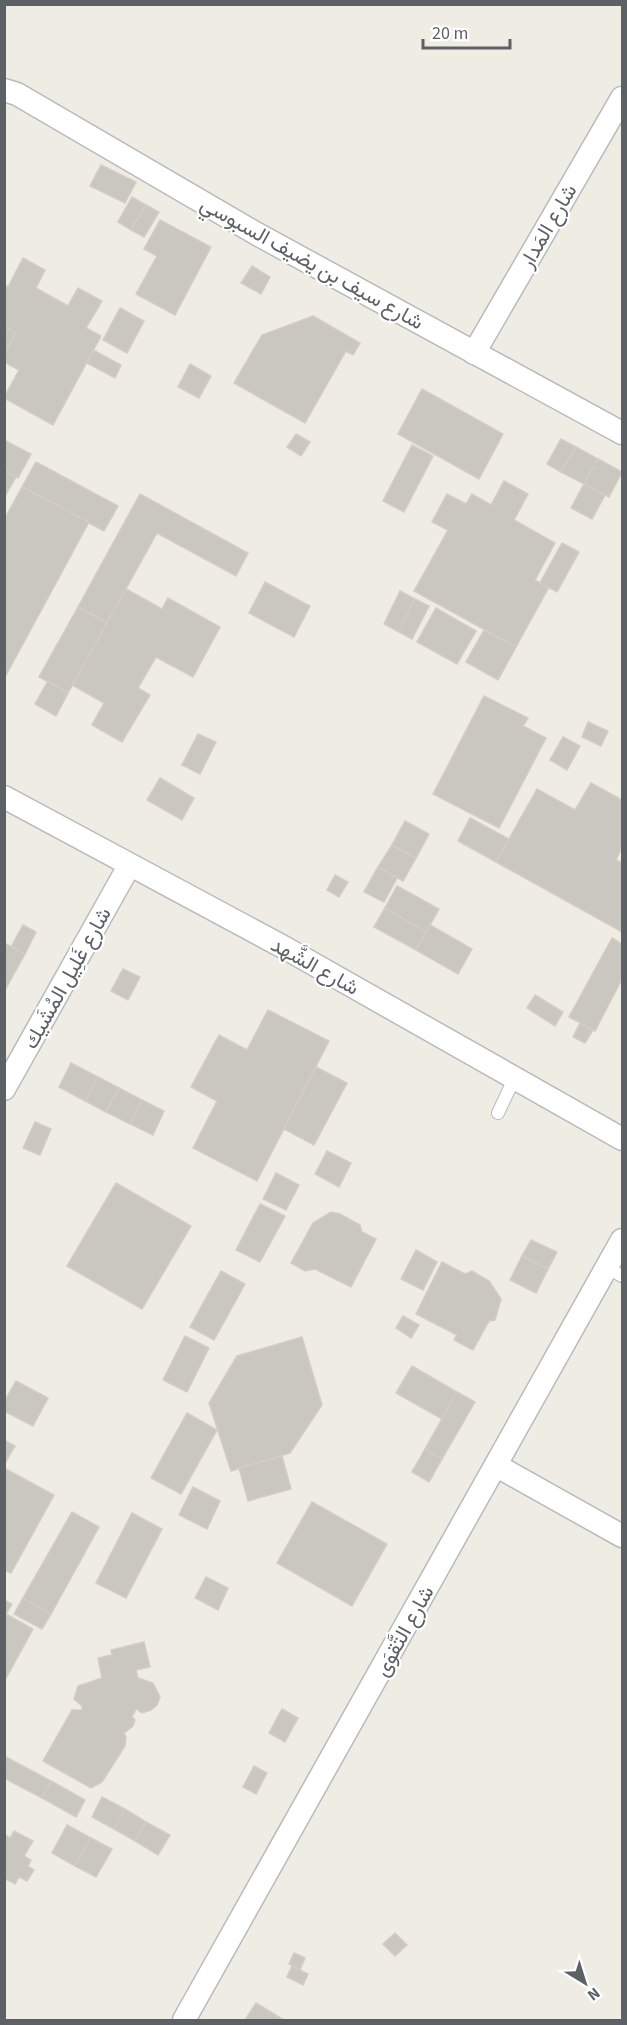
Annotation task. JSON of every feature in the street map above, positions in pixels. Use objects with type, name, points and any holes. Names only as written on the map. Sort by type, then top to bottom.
[{"type":"street","name":"شارع سيف بن يضيف السبوسي","points":[[4,90],[17,94],[256,234],[622,433]]},
{"type":"street","name":"شارع المَدار","points":[[474,353],[622,98]]},
{"type":"street","name":"شارع الشَّهد","points":[[4,797],[129,867],[287,949],[622,1139]]},
{"type":"street","name":"شارع غَلِيل المُشَيك","points":[[4,1089],[129,867]]},
{"type":"street","name":"شارع التَّقوَى","points":[[184,2020],[497,1466],[615,1272],[622,1240]]},
{"type":"street","points":[[497,1466],[622,1536]]},
{"type":"lane","points":[[498,1113],[514,1079]]},
{"type":"building","points":[[101,165],[136,182],[125,203],[90,186]]},
{"type":"building","points":[[132,197],[146,205],[131,230],[118,222]]},
{"type":"building","points":[[146,205],[159,212],[144,237],[131,230]]},
{"type":"building","points":[[160,220],[211,247],[175,315],[136,294],[157,256],[144,249]]},
{"type":"building","points":[[23,258],[45,270],[36,288],[68,306],[78,288],[102,301],[86,328],[101,336],[53,425],[4,398],[19,370],[4,362],[4,354],[16,333],[4,327],[4,285],[8,287]]},
{"type":"building","points":[[252,266],[270,277],[261,294],[241,283]]},
{"type":"building","points":[[120,308],[144,321],[127,353],[103,340]]},
{"type":"building","points":[[313,316],[360,343],[353,355],[346,351],[305,423],[234,383],[262,335]]},
{"type":"building","points":[[4,327],[16,333],[4,354]]},
{"type":"building","points":[[93,350],[121,365],[115,378],[87,363]]},
{"type":"building","points":[[190,364],[211,376],[199,398],[178,387]]},
{"type":"building","points":[[422,389],[503,434],[479,479],[398,434]]},
{"type":"building","points":[[296,434],[310,442],[301,456],[287,447]]},
{"type":"building","points":[[561,439],[576,447],[561,472],[547,464]]},
{"type":"building","points":[[4,440],[31,454],[18,478],[4,470]]},
{"type":"building","points":[[412,445],[433,456],[404,512],[383,501]]},
{"type":"building","points":[[576,447],[598,459],[584,484],[561,472]]},
{"type":"building","points":[[598,459],[622,472],[609,497],[584,484]]},
{"type":"building","points":[[36,462],[118,506],[104,531],[22,487]]},
{"type":"building","points":[[4,470],[16,477],[4,498]]},
{"type":"building","points":[[504,481],[528,494],[514,520],[555,543],[535,580],[549,587],[516,647],[414,591],[448,530],[432,522],[447,494],[466,504],[472,494],[491,505]]},
{"type":"building","points":[[584,484],[605,495],[592,519],[571,508]]},
{"type":"building","points":[[22,487],[89,522],[4,679],[4,520]]},
{"type":"building","points":[[140,494],[248,553],[236,576],[157,533],[107,623],[78,607]]},
{"type":"building","points":[[562,543],[579,552],[557,592],[540,583]]},
{"type":"building","points":[[265,582],[310,606],[294,637],[249,613]]},
{"type":"building","points":[[126,589],[162,609],[168,598],[220,627],[193,677],[156,657],[138,688],[150,695],[122,742],[92,725],[104,703],[72,685]]},
{"type":"building","points":[[400,591],[415,599],[399,632],[384,624]]},
{"type":"building","points":[[415,599],[429,606],[412,639],[399,632]]},
{"type":"building","points":[[78,607],[107,623],[68,693],[39,677]]},
{"type":"building","points":[[436,608],[476,631],[457,664],[417,642]]},
{"type":"building","points":[[484,630],[516,647],[498,680],[466,662]]},
{"type":"building","points":[[48,681],[68,693],[56,716],[35,704]]},
{"type":"building","points":[[484,696],[528,718],[523,726],[546,738],[499,828],[433,794]]},
{"type":"building","points":[[588,722],[608,731],[601,746],[582,737]]},
{"type":"building","points":[[198,734],[216,742],[200,774],[182,765]]},
{"type":"building","points":[[563,737],[580,746],[567,770],[550,760]]},
{"type":"building","points":[[160,778],[194,798],[182,820],[147,800]]},
{"type":"building","points":[[591,783],[622,800],[622,847],[616,860],[622,863],[622,932],[496,862],[537,789],[575,810]]},
{"type":"building","points":[[470,818],[509,839],[496,862],[458,841]]},
{"type":"building","points":[[405,821],[429,834],[416,858],[392,845]]},
{"type":"building","points":[[392,845],[416,858],[403,881],[378,867]]},
{"type":"building","points":[[378,867],[397,878],[384,902],[364,892]]},
{"type":"building","points":[[335,875],[348,882],[339,897],[327,890]]},
{"type":"building","points":[[397,886],[439,909],[426,932],[385,908]]},
{"type":"building","points":[[385,908],[426,932],[416,950],[374,927]]},
{"type":"building","points":[[23,925],[36,932],[25,954],[11,947]]},
{"type":"building","points":[[430,925],[472,949],[458,974],[416,950]]},
{"type":"building","points":[[612,938],[622,944],[622,979],[595,1031],[569,1017]]},
{"type":"building","points":[[6,944],[25,954],[4,992],[4,948]]},
{"type":"building","points":[[123,969],[140,977],[128,1000],[111,991]]},
{"type":"building","points":[[535,995],[563,1012],[555,1026],[527,1008]]},
{"type":"building","points":[[268,1010],[329,1041],[257,1181],[193,1148],[217,1101],[191,1087],[219,1035],[247,1050]]},
{"type":"building","points":[[580,1023],[593,1030],[585,1043],[573,1037]]},
{"type":"building","points":[[71,1063],[98,1077],[85,1101],[59,1087]]},
{"type":"building","points":[[316,1067],[347,1083],[314,1145],[284,1129]]},
{"type":"building","points":[[98,1077],[119,1088],[106,1112],[85,1101]]},
{"type":"building","points":[[119,1088],[142,1100],[130,1124],[106,1112]]},
{"type":"building","points":[[142,1100],[164,1111],[153,1135],[130,1124]]},
{"type":"building","points":[[35,1122],[51,1129],[40,1155],[23,1148]]},
{"type":"building","points":[[327,1151],[351,1163],[339,1187],[315,1174]]},
{"type":"building","points":[[276,1173],[299,1185],[286,1210],[263,1199]]},
{"type":"building","points":[[116,1183],[191,1226],[142,1309],[67,1266]]},
{"type":"building","points":[[260,1204],[285,1216],[260,1262],[236,1250]]},
{"type":"building","points":[[331,1212],[340,1214],[360,1225],[362,1232],[376,1239],[351,1287],[315,1269],[305,1271],[291,1263],[313,1223]]},
{"type":"building","points":[[531,1240],[557,1252],[548,1269],[522,1256]]},
{"type":"building","points":[[416,1250],[437,1262],[423,1290],[401,1279]]},
{"type":"building","points":[[522,1256],[548,1269],[536,1293],[510,1280]]},
{"type":"building","points":[[442,1262],[465,1274],[472,1271],[489,1281],[501,1299],[495,1320],[489,1321],[473,1350],[454,1340],[457,1335],[416,1314]]},
{"type":"building","points":[[221,1271],[245,1284],[214,1340],[190,1327]]},
{"type":"building","points":[[403,1316],[419,1325],[411,1338],[396,1328]]},
{"type":"building","points":[[185,1336],[209,1348],[187,1392],[163,1380]]},
{"type":"building","points":[[302,1337],[322,1405],[290,1453],[231,1471],[209,1403],[237,1356]]},
{"type":"building","points":[[412,1366],[457,1392],[442,1419],[396,1393]]},
{"type":"building","points":[[16,1381],[48,1398],[33,1426],[4,1411],[4,1402]]},
{"type":"building","points":[[457,1392],[475,1402],[442,1459],[425,1449]]},
{"type":"building","points":[[187,1413],[217,1430],[181,1494],[151,1478]]},
{"type":"building","points":[[4,1440],[15,1446],[4,1465]]},
{"type":"building","points":[[425,1449],[442,1459],[429,1482],[412,1472]]},
{"type":"building","points":[[282,1456],[291,1489],[248,1501],[239,1468]]},
{"type":"building","points":[[4,1468],[54,1495],[11,1573],[4,1570]]},
{"type":"building","points":[[193,1487],[220,1501],[207,1529],[179,1515]]},
{"type":"building","points":[[312,1502],[387,1544],[352,1606],[277,1563]]},
{"type":"building","points":[[72,1512],[99,1527],[51,1614],[23,1598]]},
{"type":"building","points":[[132,1513],[162,1529],[126,1598],[96,1583]]},
{"type":"building","points":[[206,1577],[228,1588],[218,1610],[195,1598]]},
{"type":"building","points":[[23,1598],[51,1614],[42,1629],[14,1614]]},
{"type":"building","points":[[4,1600],[12,1604],[6,1614],[33,1629],[4,1682]]},
{"type":"building","points":[[144,1642],[150,1667],[136,1670],[138,1678],[153,1683],[160,1697],[157,1705],[151,1710],[142,1713],[136,1709],[132,1717],[135,1720],[133,1726],[124,1733],[125,1746],[102,1782],[91,1788],[43,1761],[72,1710],[82,1710],[82,1706],[74,1699],[78,1686],[102,1678],[98,1658],[112,1655],[111,1650]]},
{"type":"building","points":[[282,1709],[298,1718],[285,1742],[269,1733]]},
{"type":"building","points":[[6,1757],[51,1781],[42,1798],[4,1778]]},
{"type":"building","points":[[254,1766],[267,1773],[256,1794],[243,1787]]},
{"type":"building","points":[[51,1781],[85,1800],[76,1817],[42,1798]]},
{"type":"building","points":[[102,1797],[125,1809],[114,1829],[92,1817]]},
{"type":"building","points":[[125,1809],[146,1822],[135,1841],[114,1829]]},
{"type":"building","points":[[146,1822],[170,1835],[158,1855],[135,1841]]},
{"type":"building","points":[[67,1825],[91,1838],[75,1866],[52,1853]]},
{"type":"building","points":[[14,1831],[33,1841],[24,1856],[31,1860],[28,1866],[34,1870],[27,1881],[19,1877],[15,1884],[4,1878],[4,1834],[10,1838]]},
{"type":"building","points":[[91,1838],[112,1849],[96,1877],[75,1866]]},
{"type":"building","points":[[395,1933],[407,1945],[395,1956],[383,1944]]},
{"type":"building","points":[[294,1953],[305,1958],[300,1970],[289,1964]]},
{"type":"building","points":[[292,1966],[308,1974],[303,1985],[287,1977]]},
{"type":"building","points":[[256,2003],[284,2020],[245,2020]]}]
